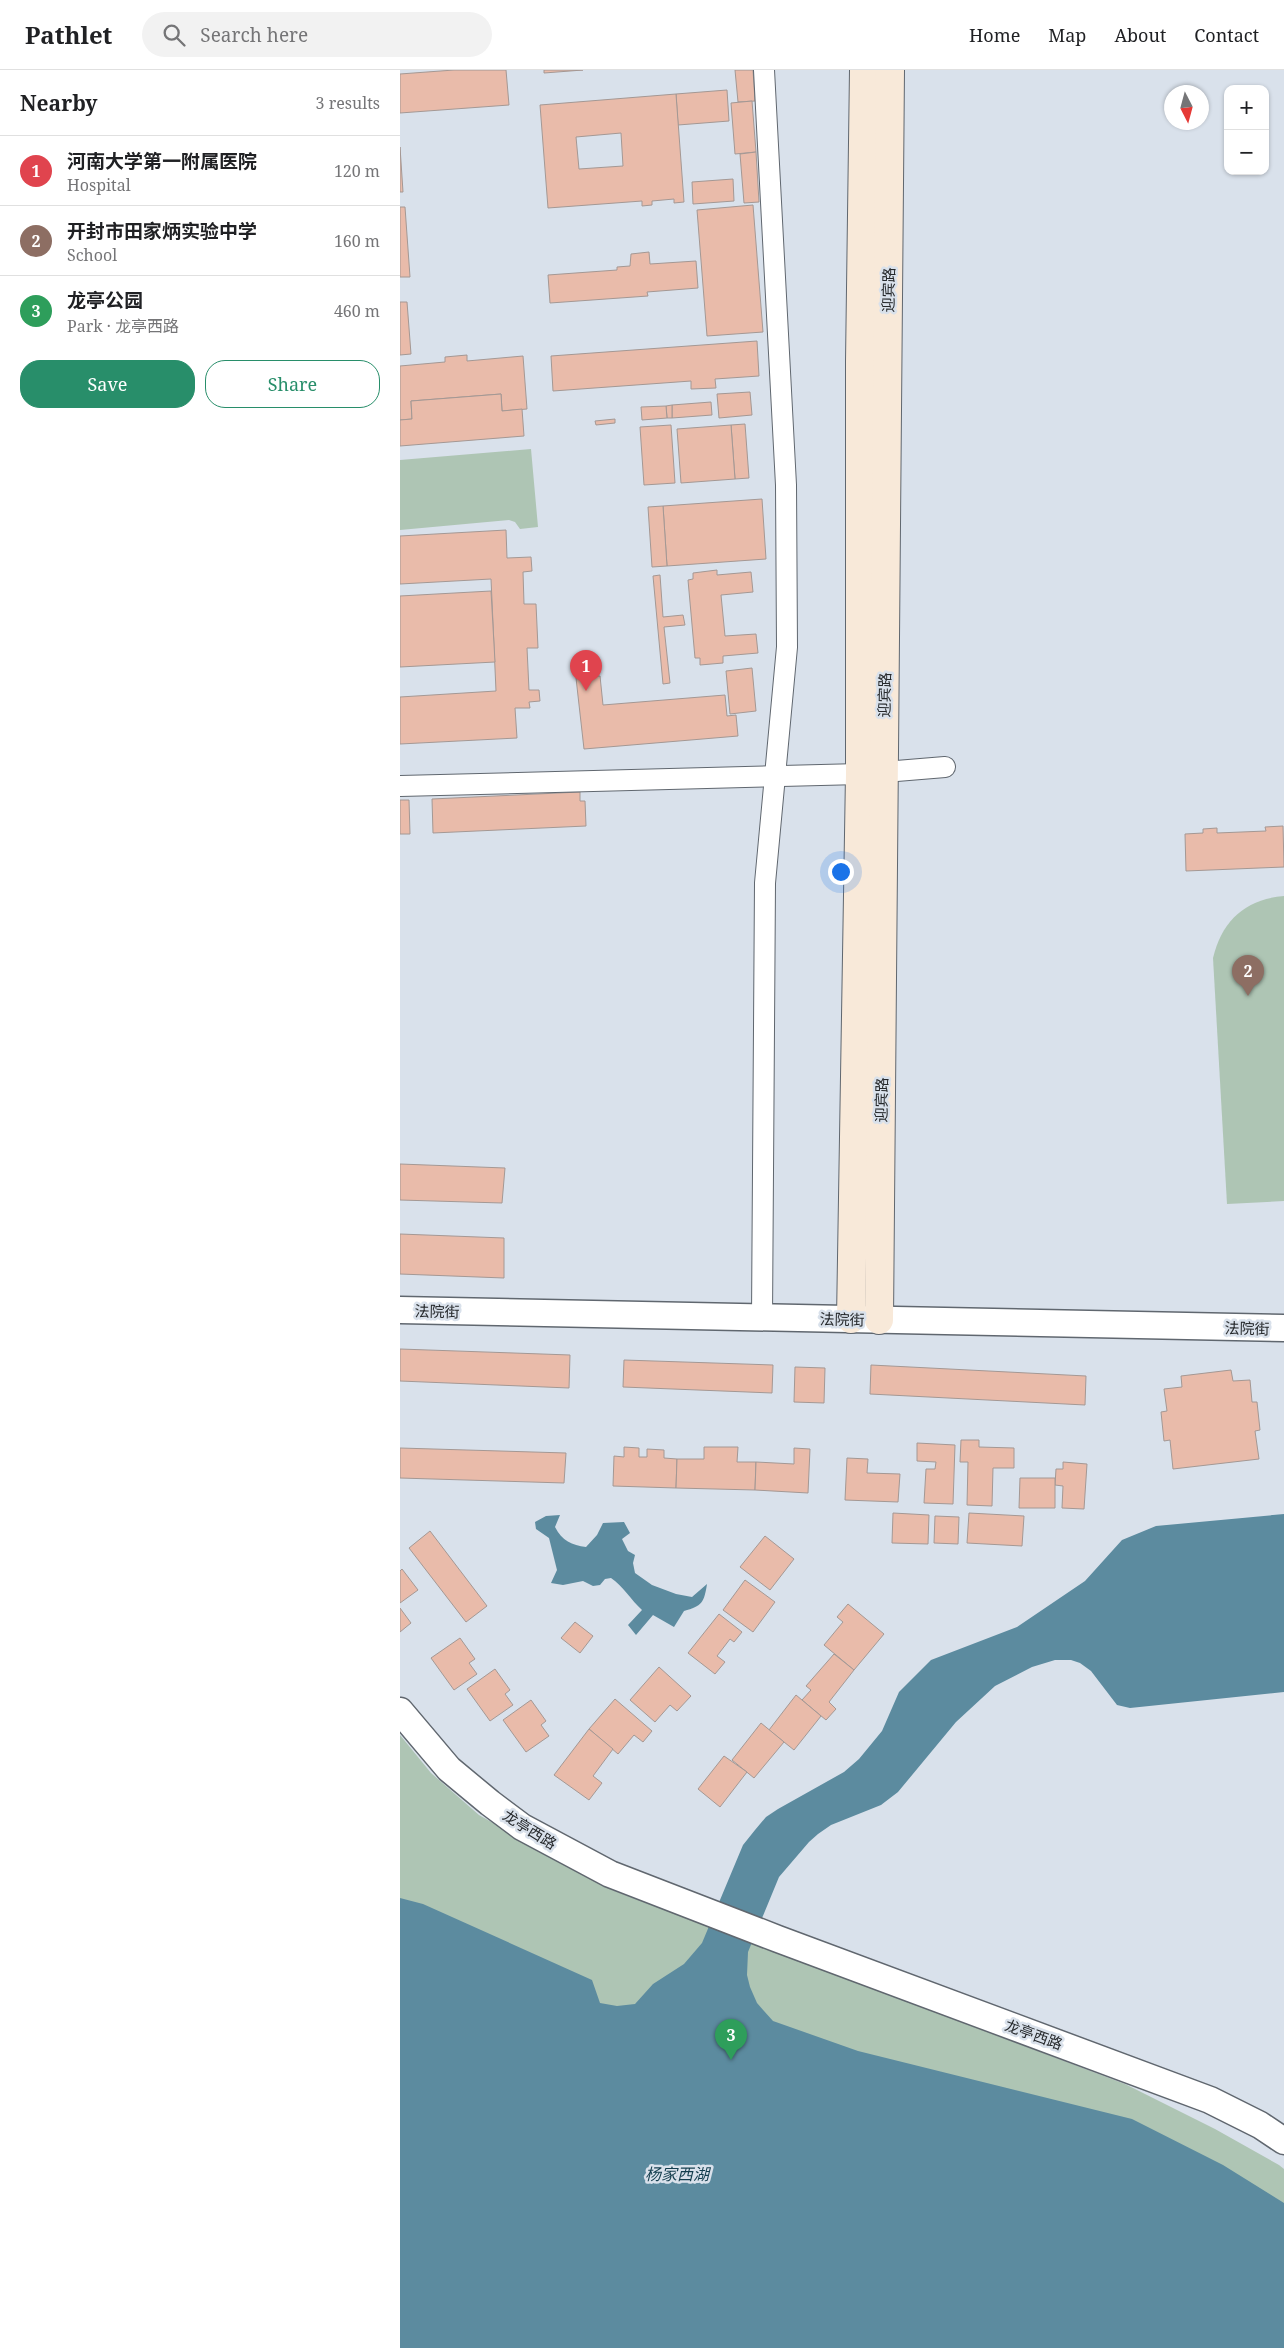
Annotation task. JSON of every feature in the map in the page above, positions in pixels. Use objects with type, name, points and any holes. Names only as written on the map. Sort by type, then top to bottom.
[{"type":"main road","name":"迎宾路","points":[[864,70],[860,361],[872,773],[879,1320]]},
{"type":"main road","name":"迎宾路","points":[[851,1319],[872,773],[890,70]]},
{"type":"street","points":[[762,1317],[765,883],[777,776],[787,647],[786,485],[764,70]]},
{"type":"street","points":[[400,786],[872,773],[945,767]]},
{"type":"street","name":"法院街","points":[[400,1310],[1284,1328]]},
{"type":"street","name":"龙亭西路","points":[[400,1711],[449,1769],[522,1827],[610,1874],[778,1939],[1210,2100],[1260,2125],[1284,2142]]},
{"type":"green space","points":[[531,449],[538,527],[520,529],[515,522],[509,520],[400,530],[400,460]]},
{"type":"green space","points":[[1284,896],[1284,1201],[1227,1204],[1213,958],[1217,945],[1229,922],[1238,914],[1258,902]]},
{"type":"green space","name":"杨家西湖","points":[[400,1735],[431,1773],[479,1815],[612,1890],[1125,2084],[1215,2129],[1279,2165],[1284,2169],[1284,2348],[400,2348]]},
{"type":"water","name":"杨家西湖","points":[[1284,1514],[1284,1692],[1130,1708],[1117,1705],[1091,1671],[1080,1663],[1071,1660],[1055,1660],[1032,1667],[995,1686],[956,1722],[898,1792],[881,1805],[831,1825],[809,1842],[779,1877],[748,1952],[747,1975],[757,2003],[773,2021],[858,2051],[1132,2119],[1223,2165],[1284,2203],[1284,2348],[400,2348],[400,1898],[423,1904],[592,1980],[600,2003],[617,2006],[635,2004],[653,1984],[684,1964],[702,1943],[743,1845],[766,1817],[844,1772],[859,1759],[882,1731],[899,1692],[931,1660],[1017,1627],[1085,1581],[1122,1540],[1156,1526]]},
{"type":"water","points":[[560,1515],[555,1527],[561,1536],[576,1545],[586,1547],[597,1535],[603,1523],[624,1522],[630,1533],[622,1539],[628,1551],[635,1555],[633,1563],[635,1573],[652,1585],[676,1594],[692,1597],[707,1584],[703,1600],[695,1607],[684,1611],[674,1627],[653,1615],[636,1635],[628,1625],[642,1610],[611,1578],[605,1579],[600,1585],[593,1586],[583,1581],[563,1585],[551,1583],[557,1570],[549,1538],[536,1529],[535,1522],[546,1516]]},
{"type":"building","points":[[454,70],[506,70],[509,105],[400,113],[400,74]]},
{"type":"building","points":[[544,70],[583,70],[544,73]]},
{"type":"building","points":[[735,70],[753,70],[755,101],[738,102]]},
{"type":"building","points":[[727,90],[729,121],[678,125],[676,94]]},
{"type":"building","points":[[676,94],[684,202],[674,203],[674,199],[652,201],[652,205],[642,206],[642,201],[548,208],[540,105]],"holes":[[[621,133],[623,166],[579,169],[576,137]]]},
{"type":"building","points":[[752,101],[756,152],[735,154],[731,103]]},
{"type":"building","points":[[400,147],[403,192],[400,192]]},
{"type":"building","points":[[756,152],[759,202],[744,203],[740,154]]},
{"type":"building","points":[[733,179],[734,201],[693,204],[692,182]]},
{"type":"building","points":[[753,205],[763,332],[707,336],[697,210]]},
{"type":"building","points":[[400,207],[405,207],[410,277],[400,277]]},
{"type":"building","points":[[649,252],[650,264],[696,261],[698,288],[647,292],[648,296],[550,303],[548,275],[617,270],[617,267],[630,266],[631,254]]},
{"type":"building","points":[[400,302],[407,302],[411,354],[400,355]]},
{"type":"building","points":[[757,341],[759,376],[715,379],[716,388],[691,389],[691,381],[553,391],[551,356]]},
{"type":"building","points":[[467,355],[467,361],[523,356],[527,409],[502,411],[501,394],[411,401],[412,419],[400,420],[400,366],[445,362],[445,357]]},
{"type":"building","points":[[750,392],[752,415],[719,418],[717,394]]},
{"type":"building","points":[[501,394],[502,411],[522,409],[524,436],[400,446],[400,420],[412,419],[411,401]]},
{"type":"building","points":[[711,402],[712,415],[672,418],[672,405]]},
{"type":"building","points":[[672,405],[672,418],[667,418],[666,406]]},
{"type":"building","points":[[666,406],[667,418],[642,420],[641,407]]},
{"type":"building","points":[[615,419],[615,423],[596,425],[595,421]]},
{"type":"building","points":[[745,424],[749,478],[735,479],[731,425]]},
{"type":"building","points":[[671,425],[675,483],[644,485],[640,427]]},
{"type":"building","points":[[731,425],[735,479],[681,483],[677,429]]},
{"type":"building","points":[[762,499],[766,559],[667,566],[663,506]]},
{"type":"building","points":[[663,506],[667,566],[652,567],[648,507]]},
{"type":"building","points":[[506,530],[507,558],[531,557],[532,571],[523,572],[524,604],[536,604],[538,648],[527,648],[529,690],[539,690],[540,701],[529,702],[530,708],[515,708],[517,738],[400,744],[400,697],[496,691],[491,579],[400,584],[400,536]]},
{"type":"building","points":[[717,570],[717,575],[751,572],[753,592],[721,595],[725,636],[756,634],[758,653],[723,656],[723,663],[700,665],[700,658],[695,658],[688,580],[693,579],[693,573]]},
{"type":"building","points":[[660,575],[663,617],[683,615],[685,625],[664,627],[670,683],[663,684],[653,576]]},
{"type":"building","points":[[491,591],[495,662],[400,667],[400,596]]},
{"type":"building","points":[[752,668],[756,711],[730,714],[726,671]]},
{"type":"building","points":[[600,676],[603,705],[725,695],[727,716],[736,715],[738,736],[584,749],[576,678]]},
{"type":"building","points":[[580,792],[580,801],[585,801],[586,826],[433,833],[432,799]]},
{"type":"building","points":[[400,800],[409,800],[410,834],[400,834]]},
{"type":"building","points":[[1283,826],[1284,867],[1186,871],[1185,834],[1203,833],[1203,829],[1217,828],[1217,833],[1266,831],[1265,827]]},
{"type":"building","points":[[400,1164],[505,1168],[502,1203],[400,1200]]},
{"type":"building","points":[[400,1234],[504,1238],[504,1278],[400,1274]]},
{"type":"building","points":[[400,1349],[570,1355],[569,1388],[400,1381]]},
{"type":"building","points":[[624,1360],[773,1365],[772,1393],[623,1387]]},
{"type":"building","points":[[871,1365],[1086,1376],[1085,1405],[870,1394]]},
{"type":"building","points":[[795,1367],[825,1368],[824,1403],[794,1402]]},
{"type":"building","points":[[1231,1370],[1233,1381],[1250,1380],[1252,1402],[1257,1402],[1260,1430],[1255,1431],[1259,1459],[1173,1469],[1170,1440],[1164,1441],[1161,1412],[1167,1411],[1164,1389],[1182,1387],[1181,1376]]},
{"type":"building","points":[[961,1440],[979,1440],[979,1447],[1014,1448],[1014,1468],[993,1468],[992,1506],[967,1505],[968,1462],[960,1462]]},
{"type":"building","points":[[917,1443],[955,1445],[953,1504],[924,1503],[926,1469],[935,1469],[936,1462],[917,1461]]},
{"type":"building","points":[[624,1447],[639,1448],[639,1457],[647,1457],[647,1449],[664,1450],[664,1458],[677,1459],[676,1488],[613,1486],[614,1456],[624,1457]]},
{"type":"building","points":[[704,1447],[738,1447],[737,1462],[756,1462],[755,1490],[676,1488],[677,1459],[704,1459]]},
{"type":"building","points":[[400,1448],[566,1453],[564,1483],[400,1478]]},
{"type":"building","points":[[794,1448],[810,1449],[808,1493],[755,1490],[756,1462],[794,1464]]},
{"type":"building","points":[[847,1458],[868,1459],[867,1473],[900,1474],[898,1502],[845,1500]]},
{"type":"building","points":[[1063,1462],[1087,1464],[1084,1509],[1062,1508],[1063,1486],[1055,1485],[1056,1469],[1063,1469]]},
{"type":"building","points":[[1020,1478],[1055,1478],[1055,1508],[1019,1508]]},
{"type":"building","points":[[893,1513],[929,1515],[928,1544],[892,1543]]},
{"type":"building","points":[[969,1513],[1024,1516],[1022,1546],[967,1543]]},
{"type":"building","points":[[935,1516],[959,1517],[958,1544],[934,1543]]},
{"type":"building","points":[[430,1531],[487,1606],[466,1622],[409,1548]]},
{"type":"building","points":[[765,1536],[794,1559],[770,1590],[740,1567]]},
{"type":"building","points":[[402,1569],[418,1590],[400,1603],[400,1571]]},
{"type":"building","points":[[745,1580],[775,1602],[753,1632],[723,1610]]},
{"type":"building","points":[[848,1604],[884,1634],[854,1670],[824,1645],[843,1622],[837,1617]]},
{"type":"building","points":[[400,1608],[411,1623],[400,1632]]},
{"type":"building","points":[[719,1614],[742,1632],[734,1642],[730,1639],[717,1656],[725,1662],[715,1674],[688,1653]]},
{"type":"building","points":[[575,1622],[593,1636],[580,1653],[561,1638]]},
{"type":"building","points":[[460,1638],[475,1659],[469,1663],[477,1674],[454,1690],[431,1658]]},
{"type":"building","points":[[834,1654],[854,1670],[829,1702],[836,1709],[826,1720],[802,1700],[811,1690],[806,1686]]},
{"type":"building","points":[[659,1667],[691,1696],[677,1711],[670,1705],[655,1722],[630,1700]]},
{"type":"building","points":[[495,1669],[510,1690],[505,1694],[513,1705],[490,1721],[467,1689]]},
{"type":"building","points":[[796,1695],[821,1716],[794,1750],[769,1730]]},
{"type":"building","points":[[615,1699],[652,1731],[643,1742],[634,1735],[618,1754],[589,1729]]},
{"type":"building","points":[[531,1700],[546,1721],[541,1725],[549,1736],[526,1752],[503,1720]]},
{"type":"building","points":[[761,1723],[784,1742],[754,1778],[732,1760]]},
{"type":"building","points":[[589,1729],[613,1749],[593,1776],[602,1783],[589,1800],[554,1775]]},
{"type":"building","points":[[724,1756],[747,1772],[720,1807],[698,1789]]},
{"type":"place","name":"河南大学第一附属医院","points":[[586,691]]},
{"type":"place","name":"开封市田家炳实验中学","points":[[1248,996]]},
{"type":"place","name":"龙亭公园","points":[[731,2060]]}]
